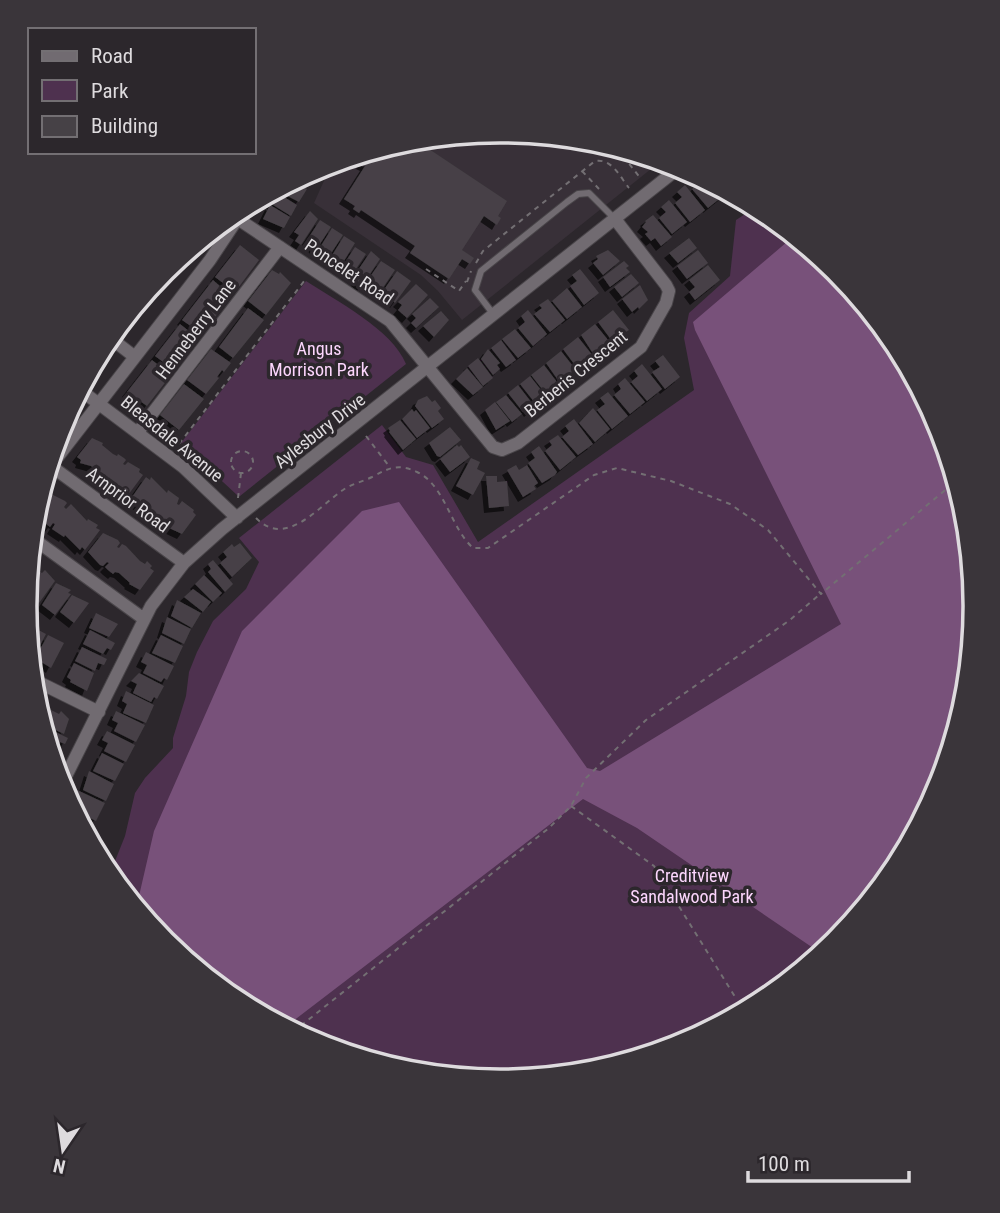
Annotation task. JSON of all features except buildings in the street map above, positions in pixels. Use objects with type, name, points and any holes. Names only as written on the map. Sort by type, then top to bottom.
[{"type":"street","name":"Aylesbury Drive","points":[[68,773],[151,606],[184,563],[237,518],[669,176]]},
{"type":"street","name":"Berberis Crescent","points":[[428,367],[487,440],[497,449],[507,450],[641,347],[668,297],[666,285],[615,219]]},
{"type":"street","name":"Poncelet Road","points":[[242,222],[378,312],[400,332],[428,367]]},
{"type":"street","points":[[70,433],[99,403],[230,230]]},
{"type":"street","name":"Henneberry Lane","points":[[138,432],[280,247]]},
{"type":"street","points":[[118,344],[135,357]]},
{"type":"street","name":"Bleasdale Avenue","points":[[89,395],[183,467],[237,518]]},
{"type":"street","name":"Arnprior Road","points":[[57,474],[184,563]]},
{"type":"street","points":[[41,545],[144,620]]},
{"type":"street","points":[[44,685],[99,712]]},
{"type":"lane","points":[[494,315],[475,290],[477,277],[567,202],[578,194],[589,193],[615,219]]},
{"type":"path","points":[[627,161],[641,179]]},
{"type":"path","points":[[582,171],[602,193]]},
{"type":"path","points":[[426,269],[459,291],[468,279]]},
{"type":"path","points":[[179,444],[305,279]]},
{"type":"path","points":[[366,436],[390,467]]},
{"type":"path","points":[[244,451],[250,455],[252,465],[247,471],[241,472],[232,467],[231,460],[234,454],[244,451]]},
{"type":"path","points":[[256,517],[260,522],[276,528],[298,525],[345,488],[390,467],[402,466],[430,480],[463,538],[473,548],[488,548],[594,475],[617,468],[671,481],[730,504],[768,530],[821,594]]},
{"type":"path","points":[[238,498],[241,472]]},
{"type":"path","points":[[302,1025],[549,828],[571,806],[586,778],[646,720],[790,620],[947,488]]},
{"type":"path","points":[[571,806],[654,866],[739,1004]]},
{"type":"shaded area","points":[[500,143],[560,147],[620,159],[651,169],[462,320],[421,275],[314,203],[325,178],[380,159],[440,147]]},
{"type":"shaded area","points":[[786,243],[828,279],[868,324],[901,375],[939,458],[954,516],[962,576],[959,667],[939,755],[915,811],[885,864],[868,889],[813,948],[637,828],[583,799],[293,1021],[243,992],[172,934],[139,897],[154,831],[242,631],[362,511],[399,502],[587,768],[600,771],[841,624],[693,322]]},
{"type":"green space","name":"Creditview Sandalwood Park","points":[[746,214],[782,239],[828,279],[868,324],[915,402],[939,458],[947,487],[962,576],[959,667],[939,755],[901,838],[868,889],[848,912],[828,934],[782,974],[732,1008],[705,1022],[620,1054],[530,1069],[440,1066],[351,1045],[268,1008],[218,974],[172,934],[132,889],[114,863],[125,836],[135,793],[173,748],[189,672],[197,652],[213,621],[246,589],[259,562],[239,538],[382,425],[406,457],[433,465],[478,542],[694,390],[684,338],[689,313],[730,276],[736,220]]},
{"type":"green space","name":"Angus Morrison Park","points":[[306,281],[376,328],[399,351],[406,364],[240,496],[181,443]]}]
